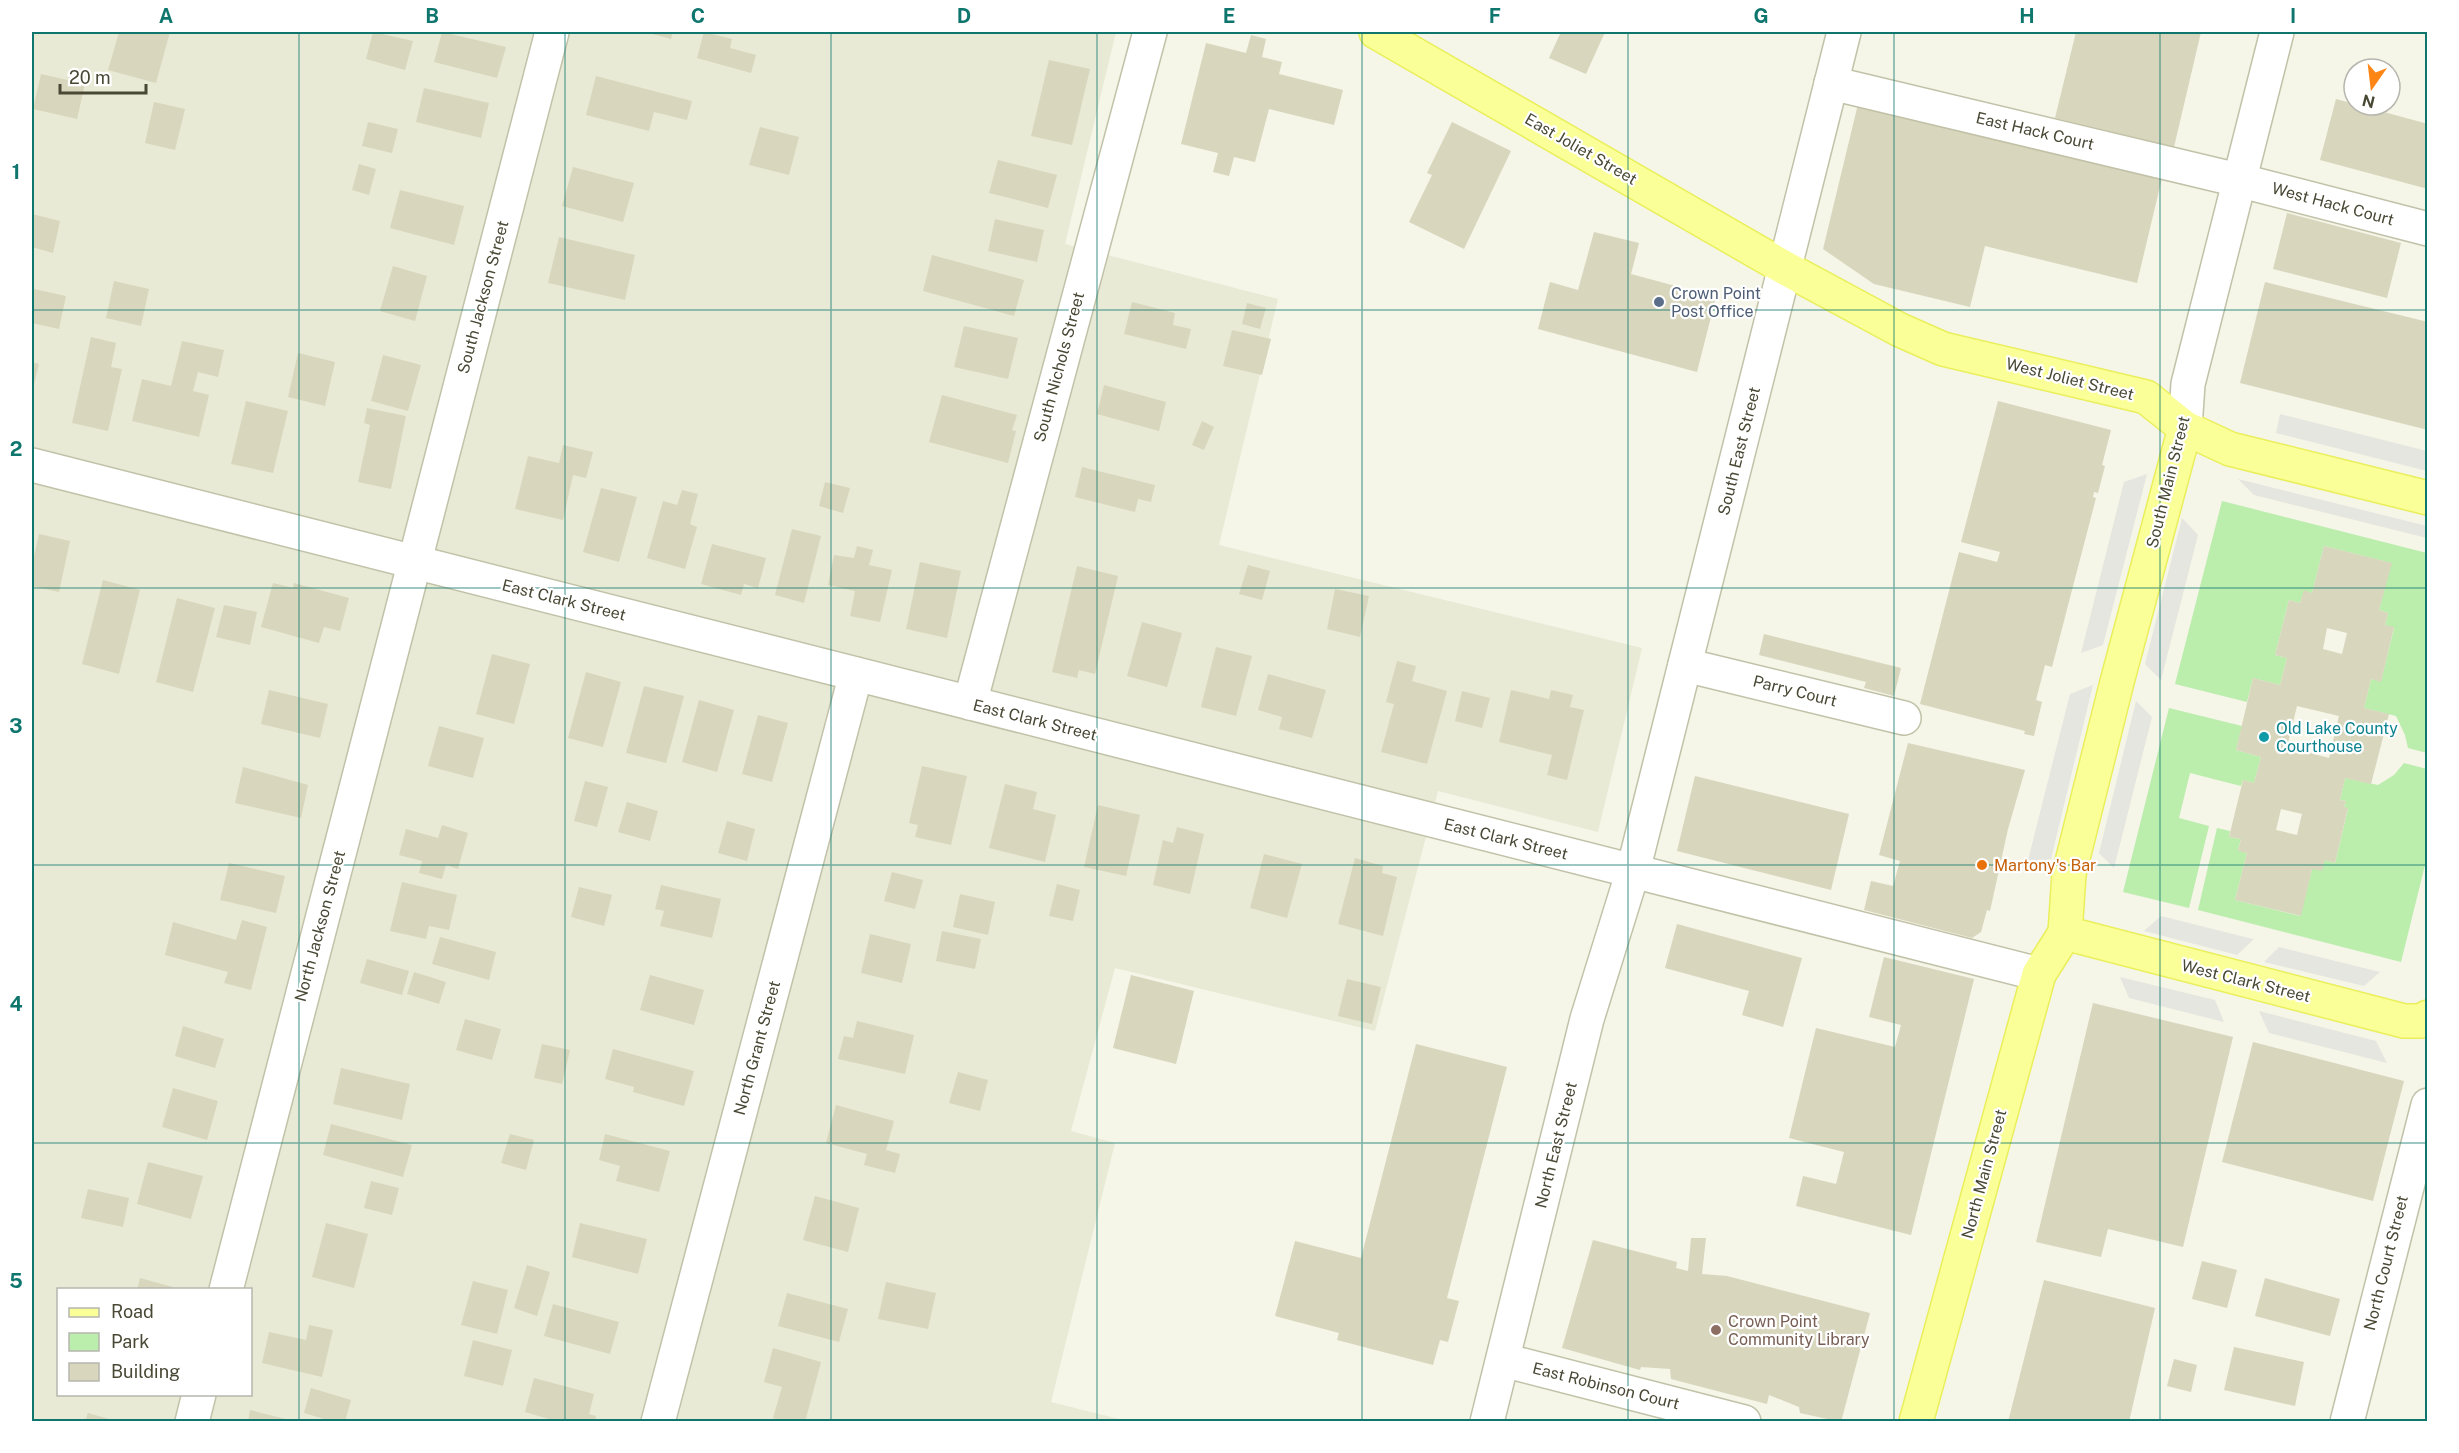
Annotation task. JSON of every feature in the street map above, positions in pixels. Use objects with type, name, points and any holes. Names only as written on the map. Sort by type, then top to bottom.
[{"type":"main road","name":"East Joliet Street","points":[[1376,32],[1785,268]]},
{"type":"main road","name":"West Joliet Street","points":[[1785,268],[1900,330],[1942,348],[2145,397],[2185,428],[2230,449],[2427,498]]},
{"type":"main road","name":"South Main Street","points":[[2065,933],[2069,874],[2116,682],[2185,428]]},
{"type":"main road","name":"North Main Street","points":[[1916,1422],[2039,974],[2065,933]]},
{"type":"main road","name":"West Clark Street","points":[[2065,933],[2404,1021],[2421,1021],[2427,1017]]},
{"type":"street","name":"South Jackson Street","points":[[415,562],[552,32]]},
{"type":"street","name":"South Nichols Street","points":[[970,703],[1150,32]]},
{"type":"street","name":"South East Street","points":[[1633,871],[1844,32]]},
{"type":"street","name":"South Main Street","points":[[2185,428],[2188,384],[2277,32]]},
{"type":"street","name":"East Hack Court","points":[[1831,83],[2238,180]]},
{"type":"street","name":"West Hack Court","points":[[2238,180],[2427,229]]},
{"type":"street","name":"East Clark Street","points":[[32,465],[2039,974]]},
{"type":"street","name":"North Jackson Street","points":[[227,1288],[415,562]]},
{"type":"street","name":"Parry Court","points":[[1686,665],[1904,718]]},
{"type":"street","name":"North Grant Street","points":[[658,1422],[856,674]]},
{"type":"street","name":"North East Street","points":[[1487,1422],[1587,1019],[1633,871]]},
{"type":"street","name":"North Court Street","points":[[2347,1422],[2427,1106]]},
{"type":"street","name":"East Robinson Court","points":[[1503,1360],[1744,1422]]},
{"type":"street","points":[[192,1422],[199,1396]]},
{"type":"shaded area","points":[[32,32],[1116,32],[1065,244],[1278,299],[1219,545],[1642,648],[1598,832],[1438,791],[1375,1031],[1115,968],[1071,1131],[1115,1143],[1051,1402],[1127,1421],[32,1421]]},
{"type":"shaded area","points":[[2280,414],[2427,451],[2427,471],[2276,433]]},
{"type":"shaded area","points":[[2147,474],[2103,645],[2081,653],[2124,482]]},
{"type":"shaded area","points":[[2238,479],[2427,526],[2427,538],[2254,495]]},
{"type":"shaded area","points":[[2182,518],[2198,535],[2161,680],[2145,664]]},
{"type":"shaded area","points":[[2093,685],[2051,859],[2026,868],[2070,694]]},
{"type":"shaded area","points":[[2136,701],[2152,717],[2114,868],[2099,853]]},
{"type":"shaded area","points":[[2161,916],[2254,939],[2237,955],[2144,931]]},
{"type":"shaded area","points":[[2279,947],[2380,972],[2364,986],[2264,962]]},
{"type":"shaded area","points":[[2120,977],[2215,1000],[2224,1022],[2129,998]]},
{"type":"shaded area","points":[[2259,1011],[2376,1041],[2387,1063],[2269,1033]]},
{"type":"green space","points":[[2222,501],[2427,553],[2427,753],[2408,748],[2396,716],[2364,708],[2371,679],[2381,681],[2394,628],[2385,625],[2388,613],[2379,610],[2391,563],[2324,546],[2312,593],[2304,591],[2300,603],[2289,600],[2275,655],[2287,658],[2280,685],[2253,678],[2247,702],[2175,684]]},
{"type":"green space","points":[[2169,708],[2242,726],[2236,750],[2261,757],[2254,783],[2243,780],[2241,786],[2190,773],[2179,818],[2209,826],[2189,908],[2123,892]]},
{"type":"green space","points":[[2404,763],[2427,769],[2427,857],[2401,962],[2198,910],[2217,828],[2230,831],[2229,837],[2241,839],[2238,850],[2247,853],[2235,900],[2300,916],[2312,869],[2325,860],[2335,863],[2348,809],[2344,807],[2346,801],[2340,800],[2345,778],[2378,785],[2394,775]]},
{"type":"building","points":[[119,32],[170,32],[156,83],[108,70]]},
{"type":"building","points":[[373,32],[413,41],[405,70],[366,59]]},
{"type":"building","points":[[442,32],[506,47],[497,78],[434,62]]},
{"type":"building","points":[[645,32],[673,32],[671,39]]},
{"type":"building","points":[[704,32],[732,39],[730,48],[756,55],[751,73],[697,58]]},
{"type":"building","points":[[1561,32],[1605,32],[1586,74],[1549,58]]},
{"type":"building","points":[[2076,32],[2201,32],[2174,147],[2055,118]]},
{"type":"building","points":[[1251,35],[1266,39],[1262,57],[1282,62],[1279,74],[1343,90],[1334,125],[1269,109],[1255,162],[1234,157],[1229,176],[1213,172],[1218,153],[1181,144],[1206,43],[1246,53]]},
{"type":"building","points":[[1049,60],[1090,69],[1072,145],[1031,136]]},
{"type":"building","points":[[41,74],[85,84],[77,119],[33,109]]},
{"type":"building","points":[[596,76],[692,101],[687,120],[654,112],[649,131],[586,115]]},
{"type":"building","points":[[424,88],[489,103],[481,138],[416,122]]},
{"type":"building","points":[[2336,99],[2342,101],[2342,117],[2402,117],[2428,124],[2428,189],[2320,160]]},
{"type":"building","points":[[154,102],[185,109],[175,150],[145,143]]},
{"type":"building","points":[[1858,104],[2162,178],[2137,283],[1985,246],[1970,307],[1874,284],[1823,249]]},
{"type":"building","points":[[368,122],[398,129],[392,153],[362,146]]},
{"type":"building","points":[[1452,122],[1511,151],[1464,249],[1409,222],[1432,175],[1427,173]]},
{"type":"building","points":[[760,127],[799,137],[789,175],[749,165]]},
{"type":"building","points":[[998,160],[1057,175],[1048,208],[989,193]]},
{"type":"building","points":[[359,164],[376,169],[369,195],[352,190]]},
{"type":"building","points":[[573,167],[634,183],[623,222],[562,206]]},
{"type":"building","points":[[400,190],[464,206],[454,245],[390,228]]},
{"type":"building","points":[[2287,213],[2401,243],[2387,298],[2273,269]]},
{"type":"building","points":[[32,214],[60,221],[53,253],[32,247]]},
{"type":"building","points":[[995,219],[1044,230],[1037,262],[988,251]]},
{"type":"building","points":[[1594,232],[1639,243],[1631,274],[1716,297],[1697,372],[1538,329],[1550,282],[1578,290]]},
{"type":"building","points":[[559,237],[635,255],[625,300],[548,283]]},
{"type":"building","points":[[932,255],[1024,280],[1014,316],[923,291]]},
{"type":"building","points":[[393,266],[427,276],[415,321],[380,311]]},
{"type":"building","points":[[114,281],[149,289],[141,326],[106,318]]},
{"type":"building","points":[[2265,282],[2428,322],[2428,430],[2240,383]]},
{"type":"building","points":[[34,289],[66,296],[59,329],[32,323]]},
{"type":"building","points":[[1132,302],[1175,313],[1173,325],[1191,329],[1186,349],[1124,334]]},
{"type":"building","points":[[1247,303],[1266,308],[1260,329],[1242,324]]},
{"type":"building","points":[[964,326],[1018,338],[1008,379],[954,367]]},
{"type":"building","points":[[1232,330],[1271,339],[1262,375],[1223,366]]},
{"type":"building","points":[[91,337],[116,343],[111,367],[122,369],[108,431],[72,423]]},
{"type":"building","points":[[182,341],[224,350],[218,377],[198,372],[193,391],[209,395],[199,437],[132,421],[142,379],[171,386]]},
{"type":"building","points":[[298,353],[335,362],[325,406],[288,397]]},
{"type":"building","points":[[383,355],[421,365],[408,411],[371,401]]},
{"type":"building","points":[[32,362],[39,364],[32,392]]},
{"type":"building","points":[[1104,385],[1166,402],[1159,431],[1097,414]]},
{"type":"building","points":[[942,395],[1017,415],[1012,430],[1016,431],[1008,463],[929,442]]},
{"type":"building","points":[[246,401],[288,411],[273,473],[231,464]]},
{"type":"building","points":[[1998,401],[2111,430],[2102,465],[2105,466],[2098,493],[2094,492],[2093,497],[2096,498],[2052,667],[2045,665],[2036,700],[2042,702],[2034,736],[2024,734],[2025,731],[1920,704],[1959,552],[1997,562],[2000,552],[1961,542]]},
{"type":"building","points":[[367,408],[406,416],[391,489],[358,482],[370,425],[364,423]]},
{"type":"building","points":[[1202,421],[1214,427],[1204,450],[1192,445]]},
{"type":"building","points":[[563,445],[593,452],[586,478],[573,475],[563,520],[515,509],[528,456],[559,463]]},
{"type":"building","points":[[1082,467],[1155,485],[1151,502],[1138,499],[1135,512],[1075,497]]},
{"type":"building","points":[[825,482],[850,488],[843,513],[819,506]]},
{"type":"building","points":[[601,488],[637,497],[619,562],[583,552]]},
{"type":"building","points":[[682,490],[698,494],[690,524],[697,527],[685,569],[647,558],[663,501],[677,505]]},
{"type":"building","points":[[792,529],[821,536],[804,603],[775,595]]},
{"type":"building","points":[[39,534],[70,541],[59,592],[32,586],[32,565]]},
{"type":"building","points":[[712,544],[766,558],[758,588],[744,584],[741,595],[701,584]]},
{"type":"building","points":[[857,546],[873,550],[869,565],[892,570],[880,622],[850,616],[855,591],[828,585],[834,555],[854,558]]},
{"type":"building","name":"Old Lake County Courthouse","points":[[2324,546],[2392,563],[2379,610],[2388,613],[2385,625],[2394,627],[2381,682],[2371,679],[2364,708],[2389,714],[2371,784],[2345,778],[2340,800],[2346,801],[2344,807],[2348,808],[2335,863],[2325,860],[2322,871],[2312,869],[2301,916],[2235,900],[2247,853],[2238,851],[2241,839],[2229,837],[2243,780],[2254,783],[2261,757],[2236,750],[2253,678],[2280,685],[2287,658],[2275,655],[2289,600],[2300,603],[2304,590],[2312,593]],"holes":[[[2327,628],[2347,633],[2342,654],[2323,649]],[[2297,706],[2339,716],[2329,758],[2287,747]],[[2281,809],[2302,814],[2297,835],[2276,830]]]},
{"type":"building","points":[[920,562],[961,571],[947,638],[906,629]]},
{"type":"building","points":[[1248,565],[1270,571],[1262,600],[1239,594]]},
{"type":"building","points":[[1077,566],[1118,576],[1095,674],[1079,670],[1077,678],[1052,672]]},
{"type":"building","points":[[103,580],[140,590],[119,674],[82,664]]},
{"type":"building","points":[[273,583],[293,588],[294,583],[349,598],[340,631],[324,627],[319,643],[261,627]]},
{"type":"building","points":[[1335,589],[1369,596],[1360,637],[1327,629]]},
{"type":"building","points":[[177,598],[215,608],[193,692],[156,682]]},
{"type":"building","points":[[224,605],[257,612],[250,645],[216,637]]},
{"type":"building","points":[[1142,622],[1182,633],[1167,687],[1127,676]]},
{"type":"building","points":[[1764,634],[1901,668],[1894,696],[1864,688],[1866,682],[1759,655]]},
{"type":"building","points":[[1216,647],[1252,656],[1236,716],[1201,707]]},
{"type":"building","points":[[492,654],[530,664],[514,724],[476,714]]},
{"type":"building","points":[[1397,661],[1416,666],[1412,681],[1447,691],[1427,764],[1381,752],[1394,704],[1386,702]]},
{"type":"building","points":[[586,672],[621,682],[603,747],[568,738]]},
{"type":"building","points":[[1268,674],[1326,690],[1312,738],[1279,729],[1282,717],[1258,710]]},
{"type":"building","points":[[644,686],[684,696],[666,763],[626,753]]},
{"type":"building","points":[[269,690],[328,704],[320,738],[261,724]]},
{"type":"building","points":[[1511,690],[1549,699],[1551,690],[1573,695],[1570,707],[1584,710],[1567,780],[1547,775],[1552,755],[1499,742]]},
{"type":"building","points":[[1462,691],[1490,698],[1482,728],[1455,721]]},
{"type":"building","points":[[699,700],[734,710],[717,772],[682,762]]},
{"type":"building","points":[[758,715],[788,723],[772,782],[742,774]]},
{"type":"building","points":[[439,726],[484,738],[473,778],[428,766]]},
{"type":"building","points":[[1908,743],[2025,770],[2008,829],[1990,911],[1987,910],[1981,932],[1972,938],[1864,910],[1871,881],[1893,886],[1900,861],[1879,855]]},
{"type":"building","points":[[922,766],[967,776],[951,845],[915,837],[918,825],[909,823]]},
{"type":"building","points":[[243,767],[308,785],[301,818],[235,803]]},
{"type":"building","points":[[1695,776],[1849,814],[1831,890],[1677,851]]},
{"type":"building","points":[[585,781],[608,787],[597,827],[574,821]]},
{"type":"building","points":[[1005,784],[1037,792],[1033,809],[1056,815],[1045,862],[989,848]]},
{"type":"building","points":[[627,802],[658,811],[650,841],[618,832]]},
{"type":"building","points":[[1098,805],[1140,815],[1126,876],[1084,867]]},
{"type":"building","points":[[727,821],[755,829],[747,861],[718,853]]},
{"type":"building","points":[[442,825],[468,833],[458,869],[446,865],[442,879],[419,873],[422,861],[399,855],[406,829],[438,838]]},
{"type":"building","points":[[1177,827],[1204,834],[1190,894],[1153,885],[1163,840],[1173,843]]},
{"type":"building","points":[[1264,854],[1302,864],[1287,918],[1250,908]]},
{"type":"building","points":[[1355,858],[1383,866],[1382,873],[1397,877],[1383,936],[1338,924]]},
{"type":"building","points":[[229,863],[285,876],[276,913],[220,900]]},
{"type":"building","points":[[892,872],[923,880],[915,909],[884,901]]},
{"type":"building","points":[[402,882],[457,895],[449,930],[429,926],[426,939],[390,931]]},
{"type":"building","points":[[1057,884],[1080,890],[1073,921],[1049,916]]},
{"type":"building","points":[[661,885],[721,899],[712,938],[660,926],[664,911],[655,909]]},
{"type":"building","points":[[579,887],[612,895],[604,926],[571,917]]},
{"type":"building","points":[[960,894],[995,902],[988,935],[953,927]]},
{"type":"building","points":[[242,920],[267,927],[251,990],[224,983],[228,972],[165,955],[173,922],[236,940]]},
{"type":"building","points":[[1677,924],[1802,958],[1783,1027],[1742,1015],[1749,991],[1665,968]]},
{"type":"building","points":[[942,931],[981,939],[975,969],[936,961]]},
{"type":"building","points":[[870,934],[911,944],[902,983],[861,973]]},
{"type":"building","points":[[440,937],[496,952],[489,980],[432,964]]},
{"type":"building","points":[[1884,957],[1974,979],[1911,1235],[1796,1206],[1803,1176],[1836,1184],[1844,1152],[1789,1138],[1816,1028],[1895,1047],[1901,1025],[1869,1017]]},
{"type":"building","points":[[367,959],[409,971],[402,995],[360,983]]},
{"type":"building","points":[[414,972],[446,982],[439,1004],[407,994]]},
{"type":"building","points":[[650,975],[704,990],[694,1025],[640,1010]]},
{"type":"building","points":[[1131,975],[1194,991],[1176,1064],[1113,1048]]},
{"type":"building","points":[[1347,979],[1381,987],[1372,1024],[1338,1016]]},
{"type":"building","points":[[2093,1003],[2233,1037],[2183,1247],[2108,1229],[2101,1257],[2036,1242]]},
{"type":"building","points":[[465,1019],[501,1029],[492,1060],[456,1050]]},
{"type":"building","points":[[857,1021],[914,1035],[905,1074],[838,1059],[844,1036],[853,1038]]},
{"type":"building","points":[[183,1026],[224,1039],[215,1068],[175,1056]]},
{"type":"building","points":[[2253,1042],[2404,1081],[2373,1201],[2222,1162]]},
{"type":"building","points":[[542,1044],[570,1050],[562,1084],[534,1078]]},
{"type":"building","points":[[1416,1044],[1507,1067],[1447,1298],[1459,1301],[1448,1342],[1440,1340],[1433,1365],[1337,1340],[1339,1333],[1275,1316],[1295,1241],[1361,1258]]},
{"type":"building","points":[[613,1049],[694,1071],[684,1106],[633,1092],[634,1087],[605,1079]]},
{"type":"building","points":[[341,1068],[410,1084],[402,1120],[333,1104]]},
{"type":"building","points":[[958,1072],[988,1080],[980,1111],[949,1103]]},
{"type":"building","points":[[173,1088],[218,1101],[207,1140],[162,1127]]},
{"type":"building","points":[[836,1105],[894,1121],[886,1150],[900,1154],[895,1173],[864,1165],[867,1154],[826,1143]]},
{"type":"building","points":[[331,1124],[412,1145],[403,1177],[323,1155]]},
{"type":"building","points":[[510,1134],[534,1140],[526,1170],[501,1163]]},
{"type":"building","points":[[605,1134],[670,1151],[659,1192],[616,1181],[620,1166],[599,1160]]},
{"type":"building","points":[[148,1162],[203,1176],[191,1219],[137,1204]]},
{"type":"building","points":[[371,1181],[399,1188],[392,1215],[364,1208]]},
{"type":"building","points":[[88,1189],[129,1198],[123,1227],[81,1218]]},
{"type":"building","points":[[815,1196],[859,1208],[848,1252],[803,1240]]},
{"type":"building","points":[[326,1223],[368,1234],[354,1288],[312,1277]]},
{"type":"building","points":[[580,1223],[647,1239],[638,1274],[572,1257]]},
{"type":"building","name":"Crown Point Community Library","points":[[1691,1238],[1706,1238],[1702,1274],[1727,1276],[1870,1313],[1841,1422],[1800,1413],[1799,1407],[1769,1395],[1767,1404],[1671,1379],[1670,1369],[1641,1367],[1640,1370],[1562,1348],[1593,1240],[1677,1262],[1676,1268],[1688,1271]]},
{"type":"building","points":[[2202,1261],[2237,1270],[2227,1308],[2192,1299]]},
{"type":"building","points":[[527,1265],[550,1272],[537,1316],[514,1308]]},
{"type":"building","points":[[140,1278],[173,1287],[173,1288],[138,1288]]},
{"type":"building","points":[[2265,1278],[2340,1299],[2330,1336],[2255,1316]]},
{"type":"building","points":[[2044,1280],[2155,1308],[2129,1422],[2008,1422]]},
{"type":"building","points":[[473,1281],[508,1290],[497,1334],[461,1325]]},
{"type":"building","points":[[886,1282],[936,1293],[928,1329],[878,1319]]},
{"type":"building","points":[[787,1293],[848,1309],[839,1342],[778,1326]]},
{"type":"building","points":[[553,1304],[619,1322],[610,1354],[544,1336]]},
{"type":"building","points":[[309,1325],[333,1330],[322,1377],[262,1363],[269,1332],[306,1340]]},
{"type":"building","points":[[473,1340],[512,1350],[503,1386],[464,1376]]},
{"type":"building","points":[[2234,1347],[2304,1362],[2295,1406],[2224,1390]]},
{"type":"building","points":[[773,1348],[821,1362],[805,1422],[785,1422],[773,1418],[782,1387],[764,1382]]},
{"type":"building","points":[[2174,1359],[2197,1365],[2191,1392],[2167,1386]]},
{"type":"building","points":[[534,1378],[594,1394],[589,1414],[596,1416],[595,1422],[559,1422],[525,1412]]},
{"type":"building","points":[[311,1388],[351,1400],[345,1422],[334,1422],[304,1413]]},
{"type":"building","points":[[250,1410],[293,1421],[293,1422],[248,1422]]},
{"type":"building","points":[[88,1413],[116,1421],[116,1422],[85,1422]]},
{"type":"place","name":"Crown Point Post Office","points":[[1659,302]]},
{"type":"place","name":"Old Lake County Courthouse","points":[[2264,737]]},
{"type":"place","name":"Martony's Bar","points":[[1982,865]]},
{"type":"place","name":"Crown Point Community Library","points":[[1716,1330]]}]
